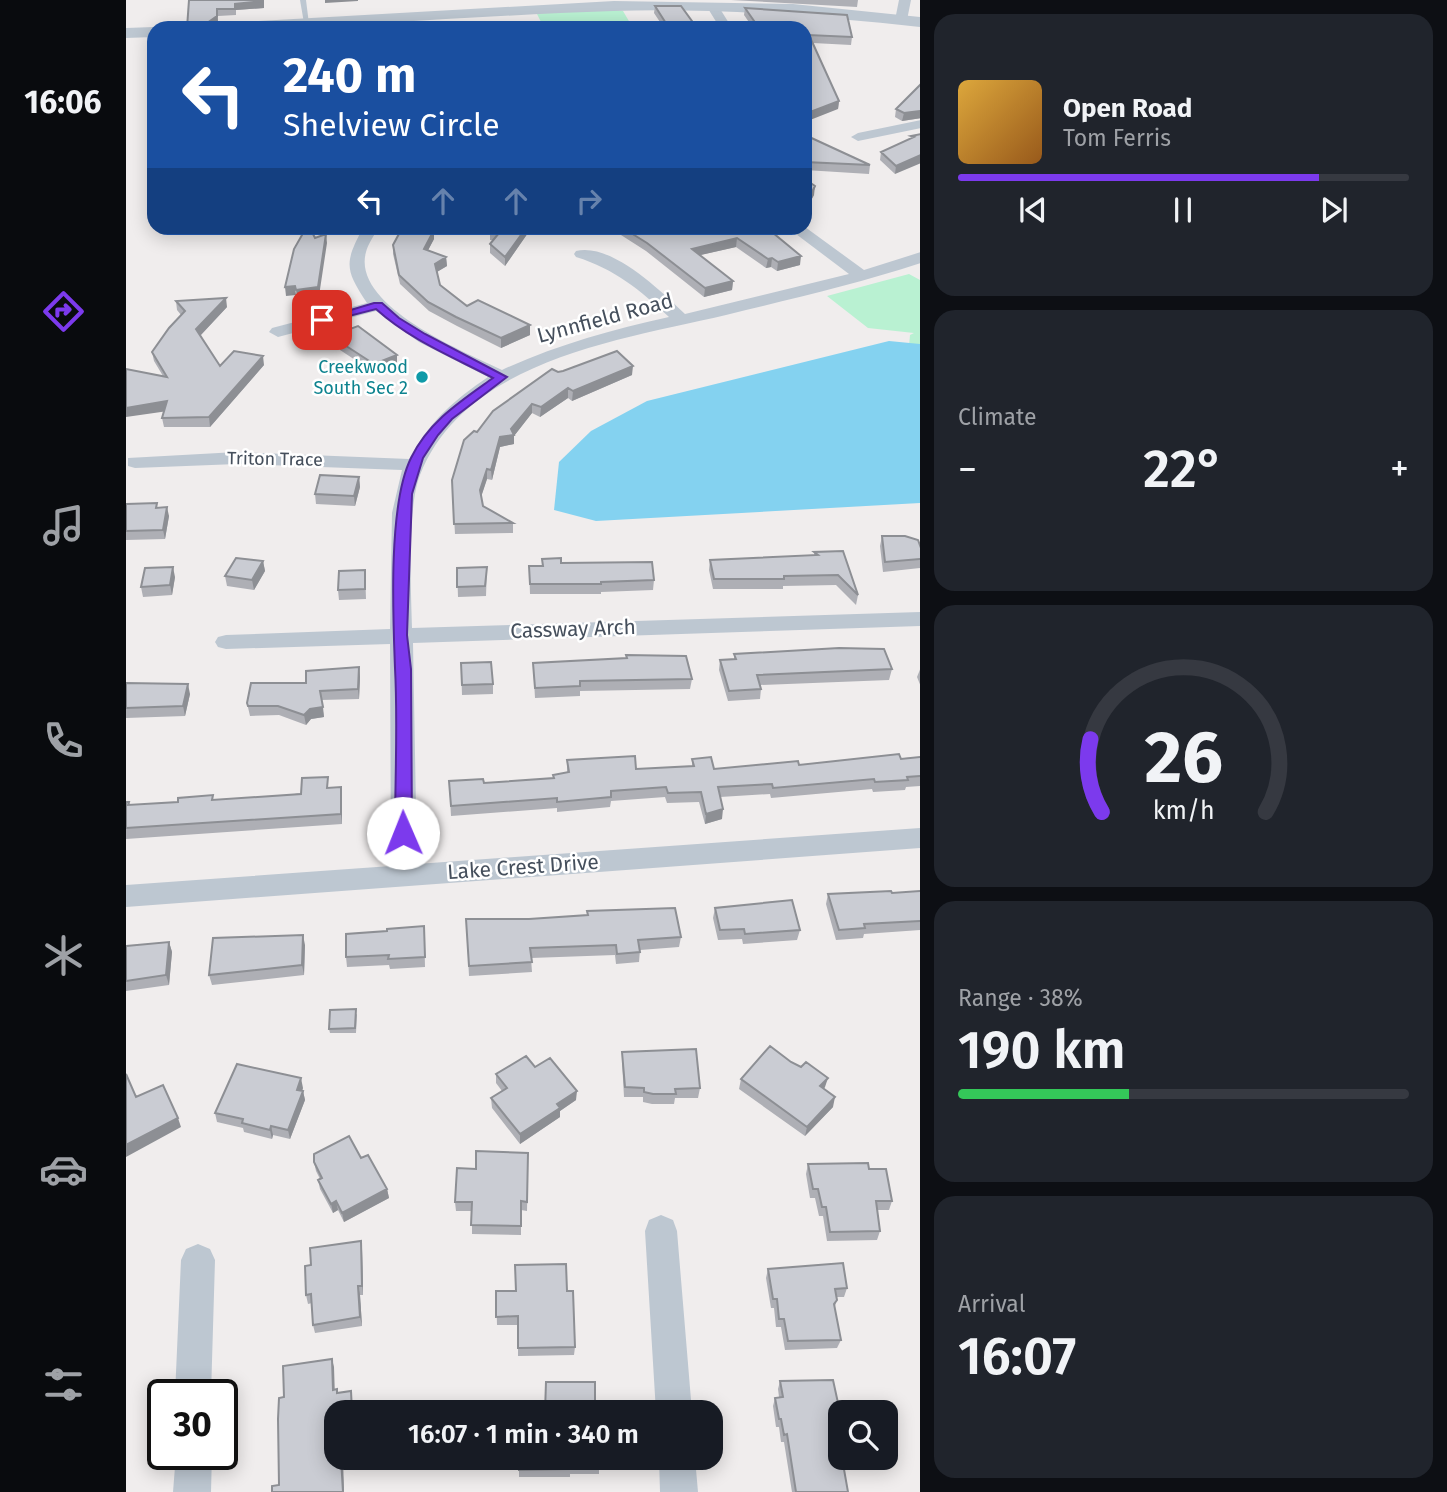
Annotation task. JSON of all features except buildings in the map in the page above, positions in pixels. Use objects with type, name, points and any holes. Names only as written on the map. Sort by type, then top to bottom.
[{"type":"street","points":[[901,20],[905,0]]},
{"type":"street","points":[[376,21],[547,5],[713,7],[828,12],[920,22]]},
{"type":"street","points":[[713,7],[722,21]]},
{"type":"street","points":[[126,33],[147,32]]},
{"type":"street","points":[[858,137],[920,124]]},
{"type":"street","points":[[366,235],[358,250],[357,265],[368,295],[395,320],[421,337],[502,377]]},
{"type":"street","points":[[806,235],[862,276]]},
{"type":"street","points":[[582,254],[631,272],[682,320]]},
{"type":"street","name":"Lynnfield Road","points":[[404,876],[403,669],[400,635],[402,517],[414,465],[433,433],[447,416],[502,377],[542,357],[862,276],[920,257]]},
{"type":"street","points":[[278,332],[378,305]]},
{"type":"street","name":"Triton Trace","points":[[135,462],[237,458],[414,465]]},
{"type":"street","name":"Cassway Arch","points":[[226,642],[920,619]]},
{"type":"street","name":"Lake Crest Drive","points":[[126,896],[920,838]]},
{"type":"street","points":[[660,1231],[673,1400]]},
{"type":"street","points":[[194,1379],[198,1260]]},
{"type":"street","points":[[192,1492],[193,1470]]},
{"type":"street","points":[[678,1470],[679,1492]]},
{"type":"lane","points":[[303,0],[307,21]]},
{"type":"green space","points":[[607,9],[623,11],[629,21],[540,21],[536,12]]},
{"type":"green space","points":[[909,274],[920,280],[920,360],[909,346],[910,335],[914,333],[868,328],[827,296]]},
{"type":"water","points":[[889,341],[920,344],[920,503],[596,521],[554,510],[559,462],[591,431],[647,401]]},
{"type":"place","name":"Creekwood South Sec 2","points":[[422,377]]},
{"type":"route","points":[[322,320],[378,305],[421,337],[502,377],[447,416],[417,458],[405,494],[402,517],[400,635],[403,669],[403,833]]}]
